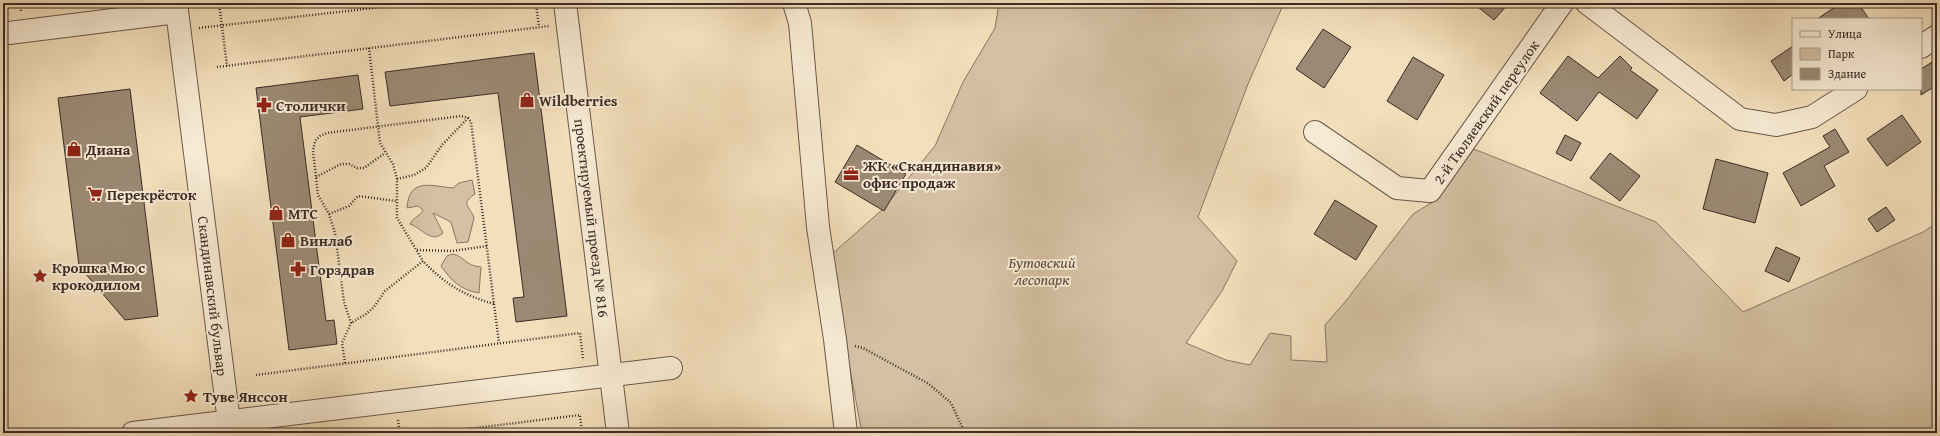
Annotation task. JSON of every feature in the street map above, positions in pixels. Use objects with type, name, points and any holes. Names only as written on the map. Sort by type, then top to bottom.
[{"type":"street","name":"проектируемый проезд № 816","points":[[565,3],[618,433]]},
{"type":"street","points":[[794,3],[800,23],[818,227],[835,339],[846,433]]},
{"type":"street","name":"2-й Тюляевский переулок","points":[[1315,132],[1397,188],[1430,191],[1562,3]]},
{"type":"street","points":[[1587,3],[1740,119],[1776,124],[1812,117],[1854,90]]},
{"type":"street","points":[[9,33],[178,15]]},
{"type":"street","name":"Скандинавский бульвар","points":[[178,15],[229,422]]},
{"type":"street","points":[[1922,46],[1937,36]]},
{"type":"street","points":[[133,433],[671,368]]},
{"type":"path","points":[[3,6],[27,3]]},
{"type":"path","points":[[219,3],[227,66]]},
{"type":"path","points":[[178,15],[222,26],[417,3]]},
{"type":"path","points":[[217,67],[539,27],[536,3]]},
{"type":"path","points":[[369,48],[380,143],[392,164],[397,179],[396,213],[399,223],[423,261],[447,284],[477,299],[494,304]]},
{"type":"path","points":[[351,323],[344,302],[335,233],[329,214],[320,198],[313,146],[320,136],[327,133],[461,116],[468,118],[471,122],[499,343]]},
{"type":"path","points":[[397,179],[414,174],[426,168],[442,145],[468,118]]},
{"type":"path","points":[[316,177],[341,164],[349,164],[356,168],[364,168],[385,152]]},
{"type":"path","points":[[329,214],[349,206],[358,196],[396,201]]},
{"type":"path","points":[[416,250],[452,250],[487,246]]},
{"type":"path","points":[[345,363],[342,343],[351,323],[366,314],[374,307],[385,291],[423,261]]},
{"type":"path","points":[[256,375],[580,333],[586,378]]},
{"type":"path","points":[[835,339],[863,348],[929,384],[950,403],[965,433]]},
{"type":"path","points":[[435,433],[580,415],[582,433]]},
{"type":"green space","name":"Бутовский лесопарк","points":[[999,3],[1284,3],[1248,84],[1198,217],[1237,261],[1222,291],[1186,343],[1226,360],[1250,365],[1270,333],[1291,336],[1291,360],[1327,362],[1325,325],[1345,302],[1413,214],[1436,200],[1474,149],[1656,222],[1743,312],[1923,232],[1937,223],[1937,433],[862,433],[845,343],[832,254],[883,209],[935,146],[963,82],[995,28]]},
{"type":"green space","points":[[472,180],[475,194],[468,200],[467,206],[474,218],[468,242],[457,243],[451,222],[433,213],[443,233],[439,236],[430,236],[410,224],[413,219],[421,214],[423,210],[418,206],[407,208],[412,192],[417,188],[429,185],[453,188],[459,183]]},
{"type":"green space","points":[[452,254],[460,257],[472,265],[481,267],[479,293],[472,292],[461,287],[448,276],[441,266],[447,256]]},
{"type":"building","points":[[1473,3],[1509,3],[1494,20]]},
{"type":"building","points":[[1841,3],[1858,3],[1868,18],[1818,18]]},
{"type":"building","points":[[1323,29],[1351,47],[1324,88],[1296,69]]},
{"type":"building","points":[[1792,47],[1792,75],[1784,81],[1771,61]]},
{"type":"building","points":[[534,53],[567,316],[516,322],[513,298],[524,297],[498,93],[390,106],[385,72]]},
{"type":"building","points":[[1568,56],[1598,78],[1620,56],[1632,68],[1630,70],[1658,90],[1637,119],[1599,92],[1577,121],[1540,93]]},
{"type":"building","points":[[1413,57],[1444,75],[1417,120],[1387,101]]},
{"type":"building","points":[[1937,59],[1937,85],[1921,95],[1922,90],[1922,68]]},
{"type":"building","points":[[358,75],[363,109],[300,117],[326,321],[334,320],[337,344],[289,350],[256,88]]},
{"type":"building","points":[[130,89],[158,316],[125,320],[79,266],[58,98]]},
{"type":"building","points":[[1902,115],[1921,142],[1887,166],[1867,139]]},
{"type":"building","points":[[1835,129],[1849,152],[1824,166],[1835,186],[1801,206],[1783,173],[1830,147],[1823,136]]},
{"type":"building","points":[[1565,135],[1581,143],[1571,161],[1556,153]]},
{"type":"building","points":[[857,145],[906,174],[884,211],[835,182]]},
{"type":"building","points":[[1610,153],[1640,176],[1620,201],[1590,178]]},
{"type":"building","points":[[1716,159],[1768,173],[1755,223],[1703,209]]},
{"type":"building","points":[[1335,200],[1377,226],[1356,260],[1314,234]]},
{"type":"building","points":[[1886,207],[1895,220],[1877,232],[1868,219]]},
{"type":"building","points":[[1776,247],[1800,258],[1789,282],[1765,271]]},
{"type":"place","name":"Wildberries","points":[[527,100]]},
{"type":"place","name":"Столички","points":[[264,105]]},
{"type":"place","name":"Диана","points":[[74,149]]},
{"type":"place","name":"ЖК «Скандинавия» офис продаж","points":[[851,174]]},
{"type":"place","name":"Перекрёсток","points":[[95,194]]},
{"type":"place","name":"МТС","points":[[276,213]]},
{"type":"place","name":"Винлаб","points":[[288,240]]},
{"type":"place","name":"Горздрав","points":[[298,269]]},
{"type":"place","name":"Крошка Мю с крокодилом","points":[[40,276]]},
{"type":"place","name":"Туве Янссон","points":[[191,396]]}]
